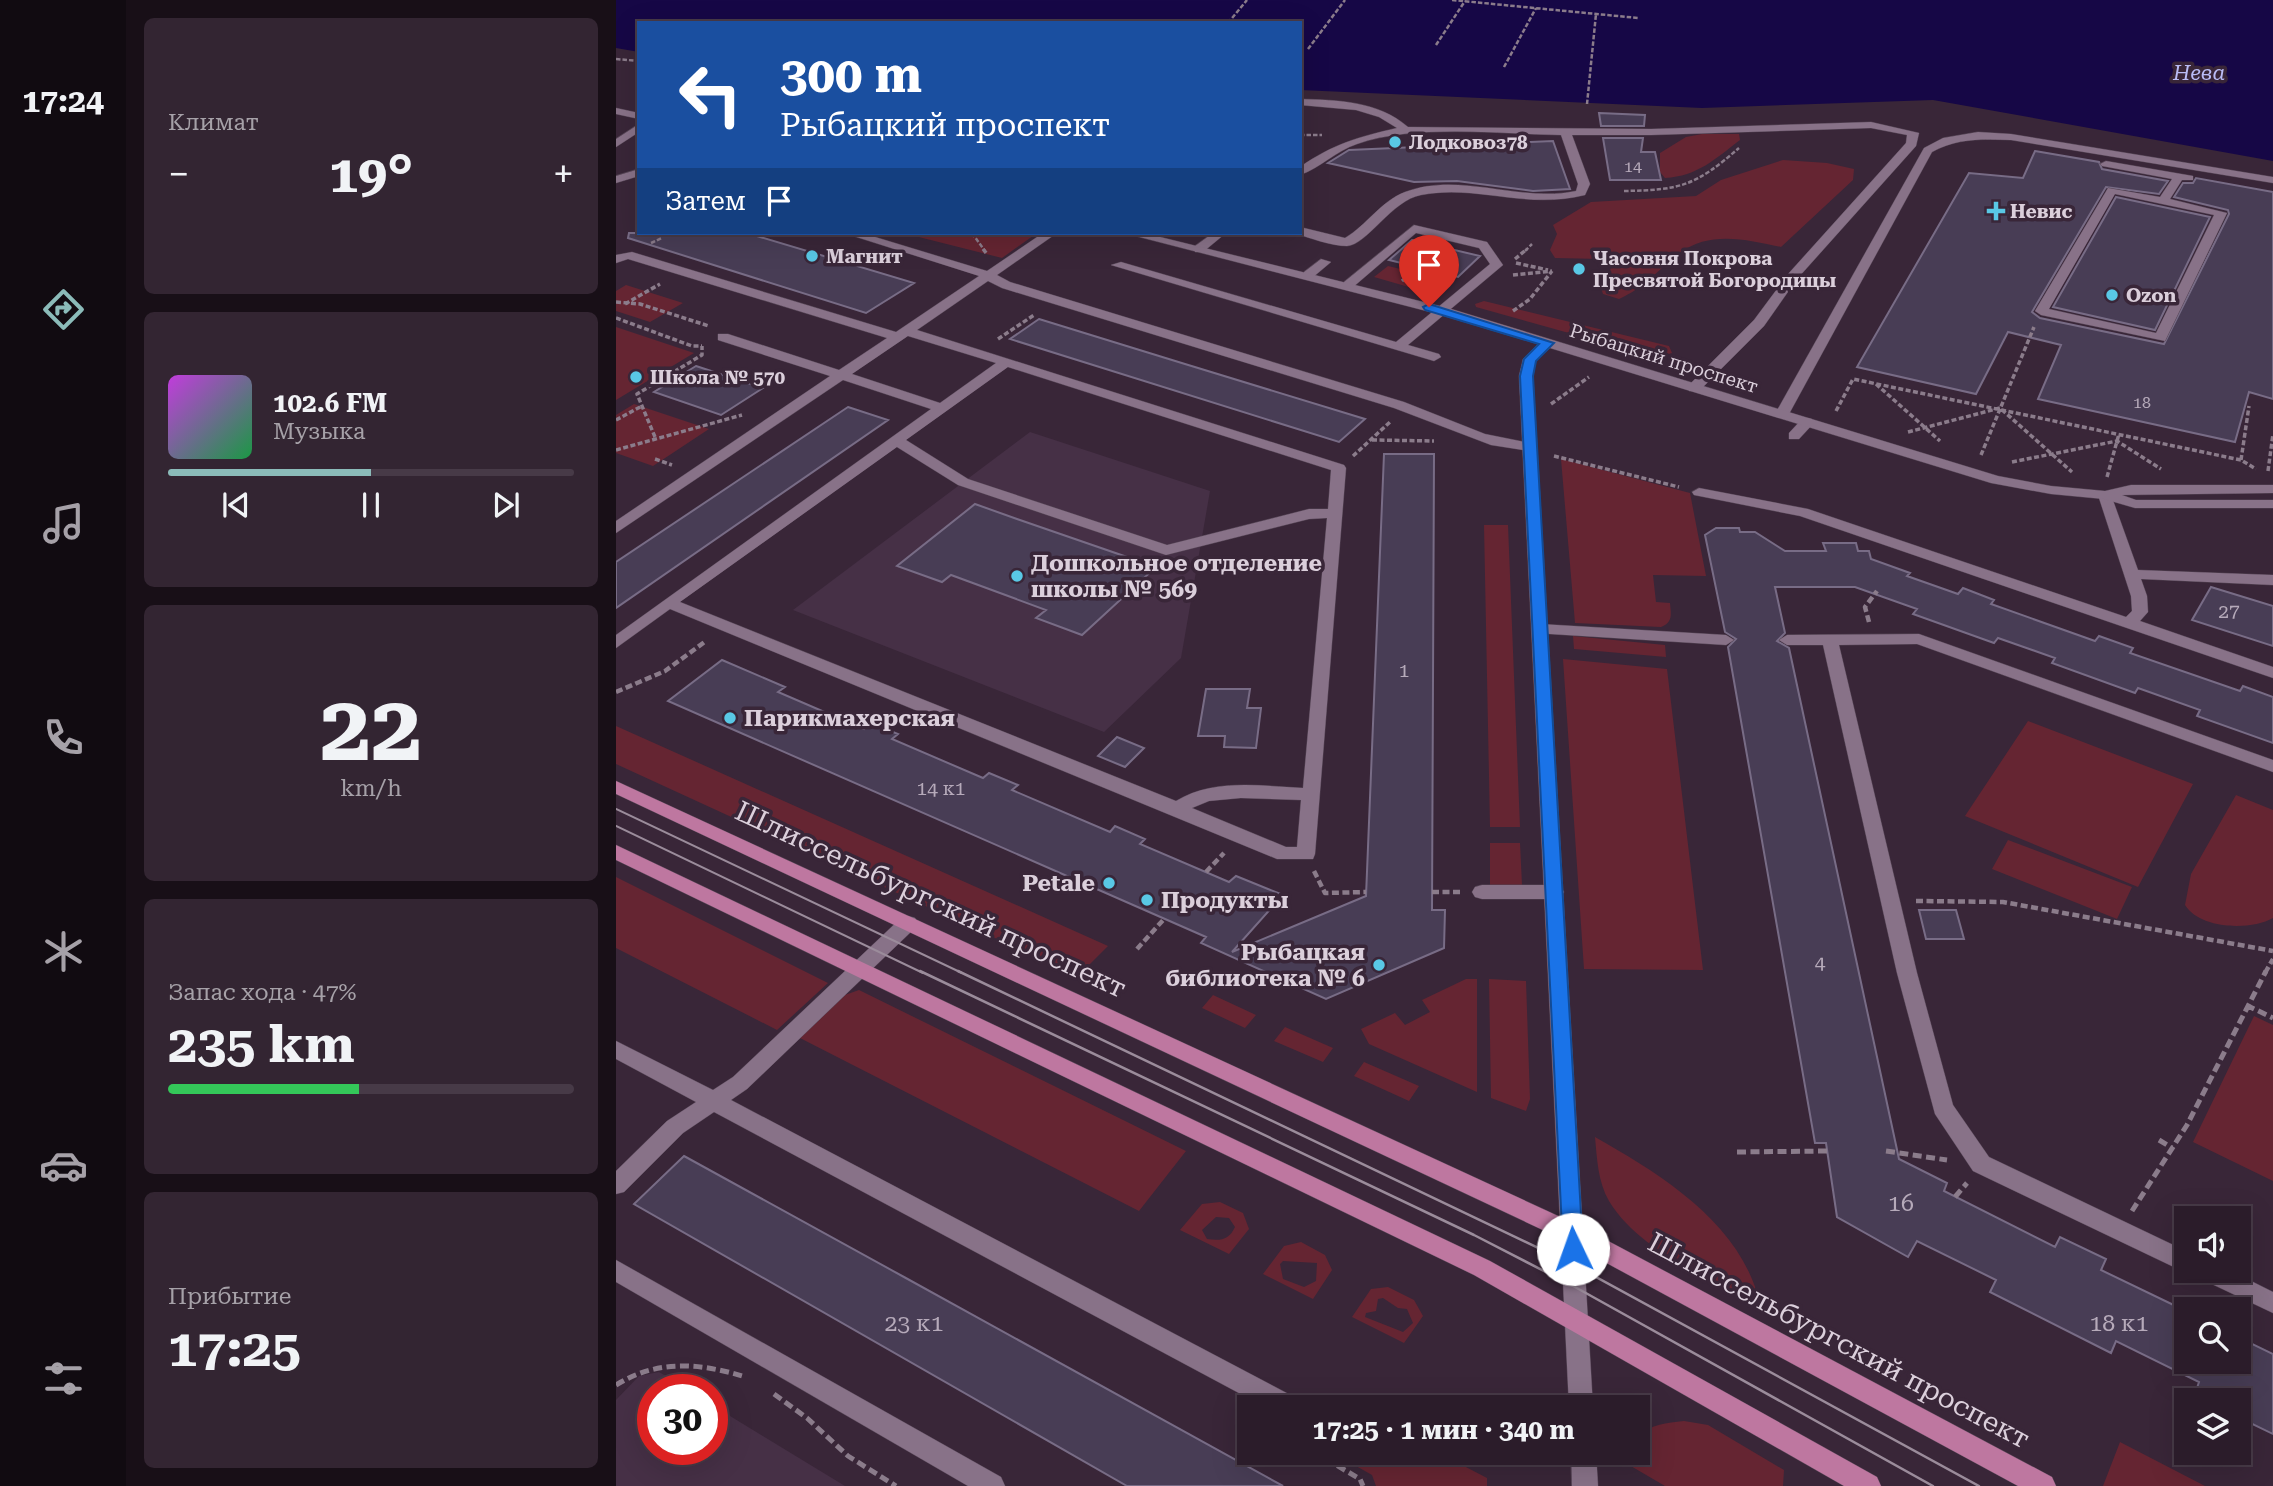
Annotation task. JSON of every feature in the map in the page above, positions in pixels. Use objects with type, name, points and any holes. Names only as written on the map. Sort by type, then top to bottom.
[{"type":"main road","name":"Шлиссельбургский проспект","points":[[616,787],[1572,1233],[2043,1486]]},
{"type":"main road","points":[[616,852],[1482,1268],[1868,1486]]},
{"type":"street","points":[[1302,102],[1342,104],[1373,112],[1397,121],[1405,130]]},
{"type":"street","points":[[616,111],[637,116]]},
{"type":"street","points":[[1302,171],[1344,145],[1405,130],[1761,129],[1871,125],[1904,129],[1913,133],[1912,144],[1877,186],[1793,276],[1759,323],[1694,388]]},
{"type":"street","points":[[616,144],[637,128]]},
{"type":"street","points":[[1302,231],[1347,242],[1402,197],[1431,189],[1457,188],[1514,199],[1581,193],[1584,184],[1565,131]]},
{"type":"street","points":[[1991,136],[2027,149],[2179,176],[2273,188]]},
{"type":"street","points":[[1782,414],[1928,150],[1953,137],[1991,136],[2033,140],[2273,180]]},
{"type":"street","points":[[616,180],[637,171]]},
{"type":"street","points":[[2163,201],[2179,176]]},
{"type":"street","points":[[2112,190],[2163,201],[2221,213],[2160,338],[2041,311],[2112,190]]},
{"type":"street","points":[[1348,285],[1414,229],[1483,245],[1497,265],[1399,346]]},
{"type":"street","points":[[857,235],[972,268],[1055,300],[1406,408],[1487,441],[1506,446],[1530,447]]},
{"type":"street","points":[[616,528],[1048,235]]},
{"type":"street","name":"Рыбацкий проспект","points":[[1139,235],[1308,275],[1443,311],[1996,480],[2051,490],[2105,495],[2135,504],[2273,504]]},
{"type":"street","points":[[1199,249],[1217,235]]},
{"type":"street","points":[[616,259],[628,255],[977,354],[1339,468],[1306,854],[1284,855],[668,603]]},
{"type":"street","points":[[1308,275],[1325,262]]},
{"type":"street","points":[[1117,265],[1434,357]]},
{"type":"street","points":[[723,337],[941,408]]},
{"type":"street","points":[[1548,343],[1530,359],[1526,376],[1580,1395]]},
{"type":"street","points":[[616,643],[1004,363]]},
{"type":"street","points":[[1794,436],[1807,422]]},
{"type":"street","points":[[894,441],[907,445],[963,482],[1166,550],[1309,513],[1335,513]]},
{"type":"street","name":"Рыбацкий проспект","points":[[2105,495],[2131,489],[2273,489]]},
{"type":"street","points":[[1699,492],[1803,512],[2273,673]]},
{"type":"street","points":[[2105,495],[2132,574],[2140,612],[2129,623]]},
{"type":"street","points":[[2132,574],[2273,580]]},
{"type":"street","points":[[1540,629],[1726,640]]},
{"type":"street","points":[[1787,640],[1919,639],[2273,766]]},
{"type":"street","points":[[1830,640],[1942,1108],[1981,1164],[2174,1256]]},
{"type":"street","points":[[1177,809],[1189,799],[1206,793],[1311,794]]},
{"type":"street","points":[[1482,892],[1554,892]]},
{"type":"street","points":[[616,1185],[675,1126],[740,1083],[908,923]]},
{"type":"street","points":[[616,1049],[711,1102],[1266,1395]]},
{"type":"street","points":[[616,1270],[992,1486]]},
{"type":"street","points":[[2231,1283],[2273,1303]]},
{"type":"street","points":[[1584,1465],[1585,1486]]},
{"type":"path","points":[[1230,21],[1247,0]]},
{"type":"path","points":[[1308,49],[1345,0]]},
{"type":"path","points":[[1452,0],[1638,18]]},
{"type":"path","points":[[1436,46],[1465,1]]},
{"type":"path","points":[[1504,67],[1536,8]]},
{"type":"path","points":[[1587,104],[1596,14]]},
{"type":"path","points":[[616,58],[637,61]]},
{"type":"path","points":[[1624,191],[1671,190],[1693,185],[1761,129]]},
{"type":"path","points":[[1532,244],[1512,262],[1552,271]]},
{"type":"path","points":[[1396,286],[1416,269]]},
{"type":"path","points":[[1484,278],[1552,271]]},
{"type":"path","points":[[1504,318],[1530,299],[1552,271]]},
{"type":"path","points":[[624,305],[683,272]]},
{"type":"path","points":[[977,354],[1055,300]]},
{"type":"path","points":[[616,302],[624,305],[640,304],[718,329],[723,337]]},
{"type":"path","points":[[1978,463],[2041,311]]},
{"type":"path","points":[[616,318],[691,346],[737,341]]},
{"type":"path","points":[[655,437],[636,394],[702,355],[702,346]]},
{"type":"path","points":[[1550,405],[1597,370]]},
{"type":"path","points":[[1833,418],[1853,379],[2241,460],[2267,477],[2273,434]]},
{"type":"path","points":[[1875,383],[1942,442]]},
{"type":"path","points":[[616,420],[642,406]]},
{"type":"path","points":[[2241,460],[2249,406]]},
{"type":"path","points":[[1339,468],[1406,408]]},
{"type":"path","points":[[1903,433],[2000,408]]},
{"type":"path","points":[[2000,408],[2078,477]]},
{"type":"path","points":[[616,450],[655,437],[751,413]]},
{"type":"path","points":[[2106,478],[2119,433]]},
{"type":"path","points":[[2003,464],[2117,442],[2162,470]]},
{"type":"path","points":[[1554,456],[1699,492]]},
{"type":"path","points":[[1874,640],[1865,607],[1877,591]]},
{"type":"path","points":[[616,692],[665,671],[725,626]]},
{"type":"path","points":[[1306,854],[1325,893],[1366,892]]},
{"type":"path","points":[[1891,901],[2003,902],[2273,951]]},
{"type":"path","points":[[1137,949],[1164,919]]},
{"type":"path","points":[[2119,1230],[2187,1125],[2246,1006],[2273,959]]},
{"type":"path","points":[[2246,1006],[2273,1018]]},
{"type":"path","points":[[2159,1140],[2172,1148]]},
{"type":"path","points":[[1886,1151],[1981,1164]]},
{"type":"path","points":[[1737,1152],[1827,1152]]},
{"type":"path","points":[[616,1385],[643,1369],[678,1363],[744,1376],[755,1382]]},
{"type":"path","points":[[767,1389],[807,1418],[848,1456],[896,1486]]},
{"type":"path","points":[[1336,1465],[1360,1479],[1363,1486]]},
{"type":"shaded area","points":[[1739,134],[1740,140],[1697,170],[1665,178],[1660,172],[1660,153],[1686,137]]},
{"type":"shaded area","points":[[1783,160],[1827,163],[1854,169],[1853,180],[1781,247],[1729,239],[1704,241],[1680,253],[1644,284],[1619,299],[1603,294],[1599,282],[1608,279],[1612,263],[1602,259],[1555,258],[1550,250],[1557,234],[1553,225],[1591,202],[1696,196],[1721,180]]},
{"type":"shaded area","points":[[911,235],[1034,235],[1002,258]]},
{"type":"shaded area","points":[[1388,266],[1447,280],[1433,294],[1374,277]]},
{"type":"shaded area","points":[[626,285],[683,303],[650,322],[616,311],[616,291]]},
{"type":"shaded area","points":[[1484,301],[1669,346],[1672,353],[1662,356],[1637,352],[1476,307],[1475,304]]},
{"type":"shaded area","name":"Школа № 570","points":[[616,327],[694,353],[616,400]]},
{"type":"shaded area","points":[[634,404],[709,429],[653,466],[616,453],[616,415]]},
{"type":"shaded area","name":"Дошкольное отделение школы № 569","points":[[1030,432],[1210,491],[1181,658],[1104,732],[793,610]]},
{"type":"shaded area","points":[[1561,459],[1690,493],[1706,576],[1653,575],[1656,602],[1670,603],[1670,618],[1665,625],[1575,623]]},
{"type":"shaded area","points":[[1484,525],[1508,525],[1520,827],[1490,827]]},
{"type":"shaded area","points":[[1573,636],[1665,645],[1666,657],[1574,649]]},
{"type":"shaded area","points":[[1563,659],[1667,669],[1703,970],[1584,969]]},
{"type":"shaded area","points":[[2028,721],[2193,784],[2138,887],[1965,816]]},
{"type":"shaded area","points":[[616,726],[1108,946],[1078,976],[616,764]]},
{"type":"shaded area","points":[[2236,795],[2273,810],[2273,918],[2239,926],[2202,919],[2185,905],[2191,874]]},
{"type":"shaded area","points":[[2008,840],[2132,887],[2117,919],[1992,869]]},
{"type":"shaded area","points":[[1490,843],[1520,843],[1522,885],[1490,885]]},
{"type":"shaded area","points":[[616,877],[828,983],[777,1030],[616,948]]},
{"type":"shaded area","points":[[1466,979],[1477,979],[1477,1092],[1369,1044],[1361,1029],[1395,1013],[1405,1025],[1430,1012],[1422,1000]]},
{"type":"shaded area","points":[[1489,979],[1526,981],[1530,1099],[1526,1111],[1491,1098]]},
{"type":"shaded area","points":[[859,990],[1186,1151],[1139,1211],[798,1037],[842,996]]},
{"type":"shaded area","points":[[1213,995],[1256,1015],[1245,1028],[1202,1008]]},
{"type":"shaded area","points":[[2254,1016],[2273,1025],[2273,1181],[2193,1142]]},
{"type":"shaded area","points":[[1285,1027],[1333,1048],[1323,1062],[1274,1041]]},
{"type":"shaded area","points":[[1364,1062],[1419,1086],[1409,1101],[1354,1076]]},
{"type":"shaded area","points":[[1595,1137],[1672,1185],[1718,1226],[1750,1275],[1760,1304],[1677,1262],[1639,1235],[1623,1219],[1609,1201],[1602,1186]]},
{"type":"shaded area","points":[[1220,1202],[1243,1213],[1249,1229],[1229,1254],[1180,1230],[1202,1204]],"holes":[[[1216,1217],[1229,1218],[1235,1227],[1230,1235],[1220,1240],[1207,1239],[1202,1230]]]},
{"type":"shaded area","points":[[1301,1242],[1325,1255],[1332,1270],[1313,1299],[1263,1274],[1284,1246]],"holes":[[[1283,1261],[1317,1263],[1316,1281],[1304,1287],[1283,1279],[1280,1264]]]},
{"type":"shaded area","points":[[1388,1287],[1414,1300],[1423,1316],[1404,1343],[1352,1317],[1371,1289]],"holes":[[[1383,1298],[1398,1308],[1407,1309],[1413,1323],[1403,1332],[1365,1317],[1366,1313],[1376,1311],[1378,1299]]]},
{"type":"shaded area","points":[[637,1378],[637,1465],[728,1465],[728,1415],[845,1486],[616,1486],[616,1400]]},
{"type":"shaded area","points":[[1684,1421],[1708,1425],[1784,1470],[1783,1486],[1665,1486],[1629,1465],[1650,1465],[1650,1429]]},
{"type":"shaded area","points":[[2120,1442],[2205,1486],[2103,1486]]},
{"type":"shaded area","points":[[1354,1465],[1462,1465],[1487,1478],[1487,1486],[1376,1486],[1372,1475]]},
{"type":"water","name":"Нева","points":[[616,0],[2273,0],[2273,161],[1933,100],[1702,108],[1302,90],[1302,21],[637,21],[637,52],[616,48]]},
{"type":"building","points":[[1599,113],[1645,115],[1644,126],[1601,126]]},
{"type":"building","points":[[1603,138],[1643,138],[1641,152],[1655,152],[1661,180],[1610,180]]},
{"type":"building","points":[[1553,141],[1570,189],[1533,191],[1457,181],[1414,182],[1328,163],[1349,150]]},
{"type":"building","points":[[2035,151],[2099,162],[2102,169],[2168,181],[2159,194],[2106,187],[2032,312],[2040,318],[2164,344],[2229,214],[2228,210],[2174,197],[2183,183],[2193,183],[2196,178],[2273,192],[2273,399],[2249,392],[2235,442],[2038,399],[2061,345],[2008,332],[1976,394],[1857,367],[1969,173],[2023,178]]},
{"type":"building","points":[[2116,197],[2210,217],[2155,330],[2053,307]]},
{"type":"building","points":[[629,233],[754,235],[914,283],[866,313],[628,238]]},
{"type":"building","points":[[1412,240],[1480,256],[1458,277],[1389,260]]},
{"type":"building","points":[[1039,319],[1365,419],[1339,442],[1010,339]]},
{"type":"building","points":[[696,366],[763,388],[721,415],[654,392]]},
{"type":"building","points":[[848,407],[888,420],[616,608],[616,562]]},
{"type":"building","points":[[1384,454],[1434,454],[1432,910],[1445,910],[1444,948],[1326,999],[1201,943],[1206,937],[668,701],[722,660],[785,687],[778,692],[864,729],[871,723],[898,734],[892,739],[983,778],[989,773],[1018,785],[1012,790],[1110,832],[1115,826],[1145,839],[1140,844],[1229,882],[1236,876],[1283,895],[1232,952],[1366,896]]},
{"type":"building","points":[[975,504],[1156,567],[1082,635],[1036,618],[1046,610],[951,575],[942,582],[897,566]]},
{"type":"building","points":[[1716,528],[1739,528],[1740,532],[1755,532],[1785,551],[1826,551],[1823,543],[1856,543],[1858,551],[1869,551],[1871,559],[1910,573],[1907,576],[1958,594],[1963,588],[1994,600],[1991,604],[2095,641],[2099,636],[2133,648],[2130,653],[2240,691],[2243,686],[2273,697],[2273,743],[2197,716],[2200,710],[2138,688],[2135,693],[2052,663],[2055,658],[1998,638],[1994,643],[1913,614],[1917,609],[1855,587],[1775,587],[1785,633],[1777,641],[1789,648],[1899,1159],[1947,1183],[1944,1191],[2055,1247],[2060,1237],[2106,1259],[2101,1270],[2174,1305],[2174,1370],[2116,1341],[2111,1353],[1990,1292],[1996,1280],[1917,1241],[1908,1257],[1837,1217],[1826,1143],[1815,1143],[1728,647],[1736,639],[1725,632],[1705,535]]},
{"type":"building","points":[[2211,587],[2273,606],[2273,646],[2192,620]]},
{"type":"building","points":[[1206,689],[1250,689],[1247,708],[1261,708],[1256,748],[1224,747],[1225,736],[1198,736]]},
{"type":"building","points":[[1117,737],[1144,748],[1125,767],[1098,756]]},
{"type":"building","points":[[1919,910],[1956,910],[1964,939],[1926,939]]},
{"type":"building","points":[[684,1156],[1237,1461],[1237,1465],[1245,1465],[1283,1486],[1127,1486],[634,1204]]},
{"type":"building","points":[[2251,1343],[2273,1354],[2273,1434],[2251,1423],[2251,1388],[2197,1388],[2199,1382],[2183,1374],[2251,1374]]},
{"type":"tram line","points":[[616,809],[962,973]]},
{"type":"tram line","points":[[616,826],[923,973]]},
{"type":"tram line","points":[[920,971],[1474,1235],[1575,1287],[1933,1486]]},
{"type":"tram line","points":[[958,971],[1574,1265],[1979,1486]]},
{"type":"place","name":"Лодковоз78","points":[[1395,142]]},
{"type":"place","name":"Невис","points":[[1996,211]]},
{"type":"place","name":"Магнит","points":[[812,256]]},
{"type":"place","name":"Часовня Покрова Пресвятой Богородицы","points":[[1579,269]]},
{"type":"place","name":"Ozon","points":[[2112,295]]},
{"type":"place","name":"Школа № 570","points":[[636,377]]},
{"type":"place","name":"Дошкольное отделение школы № 569","points":[[1017,576]]},
{"type":"place","name":"Парикмахерская","points":[[730,718]]},
{"type":"place","name":"Petale","points":[[1109,883]]},
{"type":"place","name":"Продукты","points":[[1147,900]]},
{"type":"place","name":"Рыбацкая библиотека № 6","points":[[1379,965]]},
{"type":"route","points":[[1429,307],[1548,343],[1530,359],[1526,376],[1573,1249]]}]
